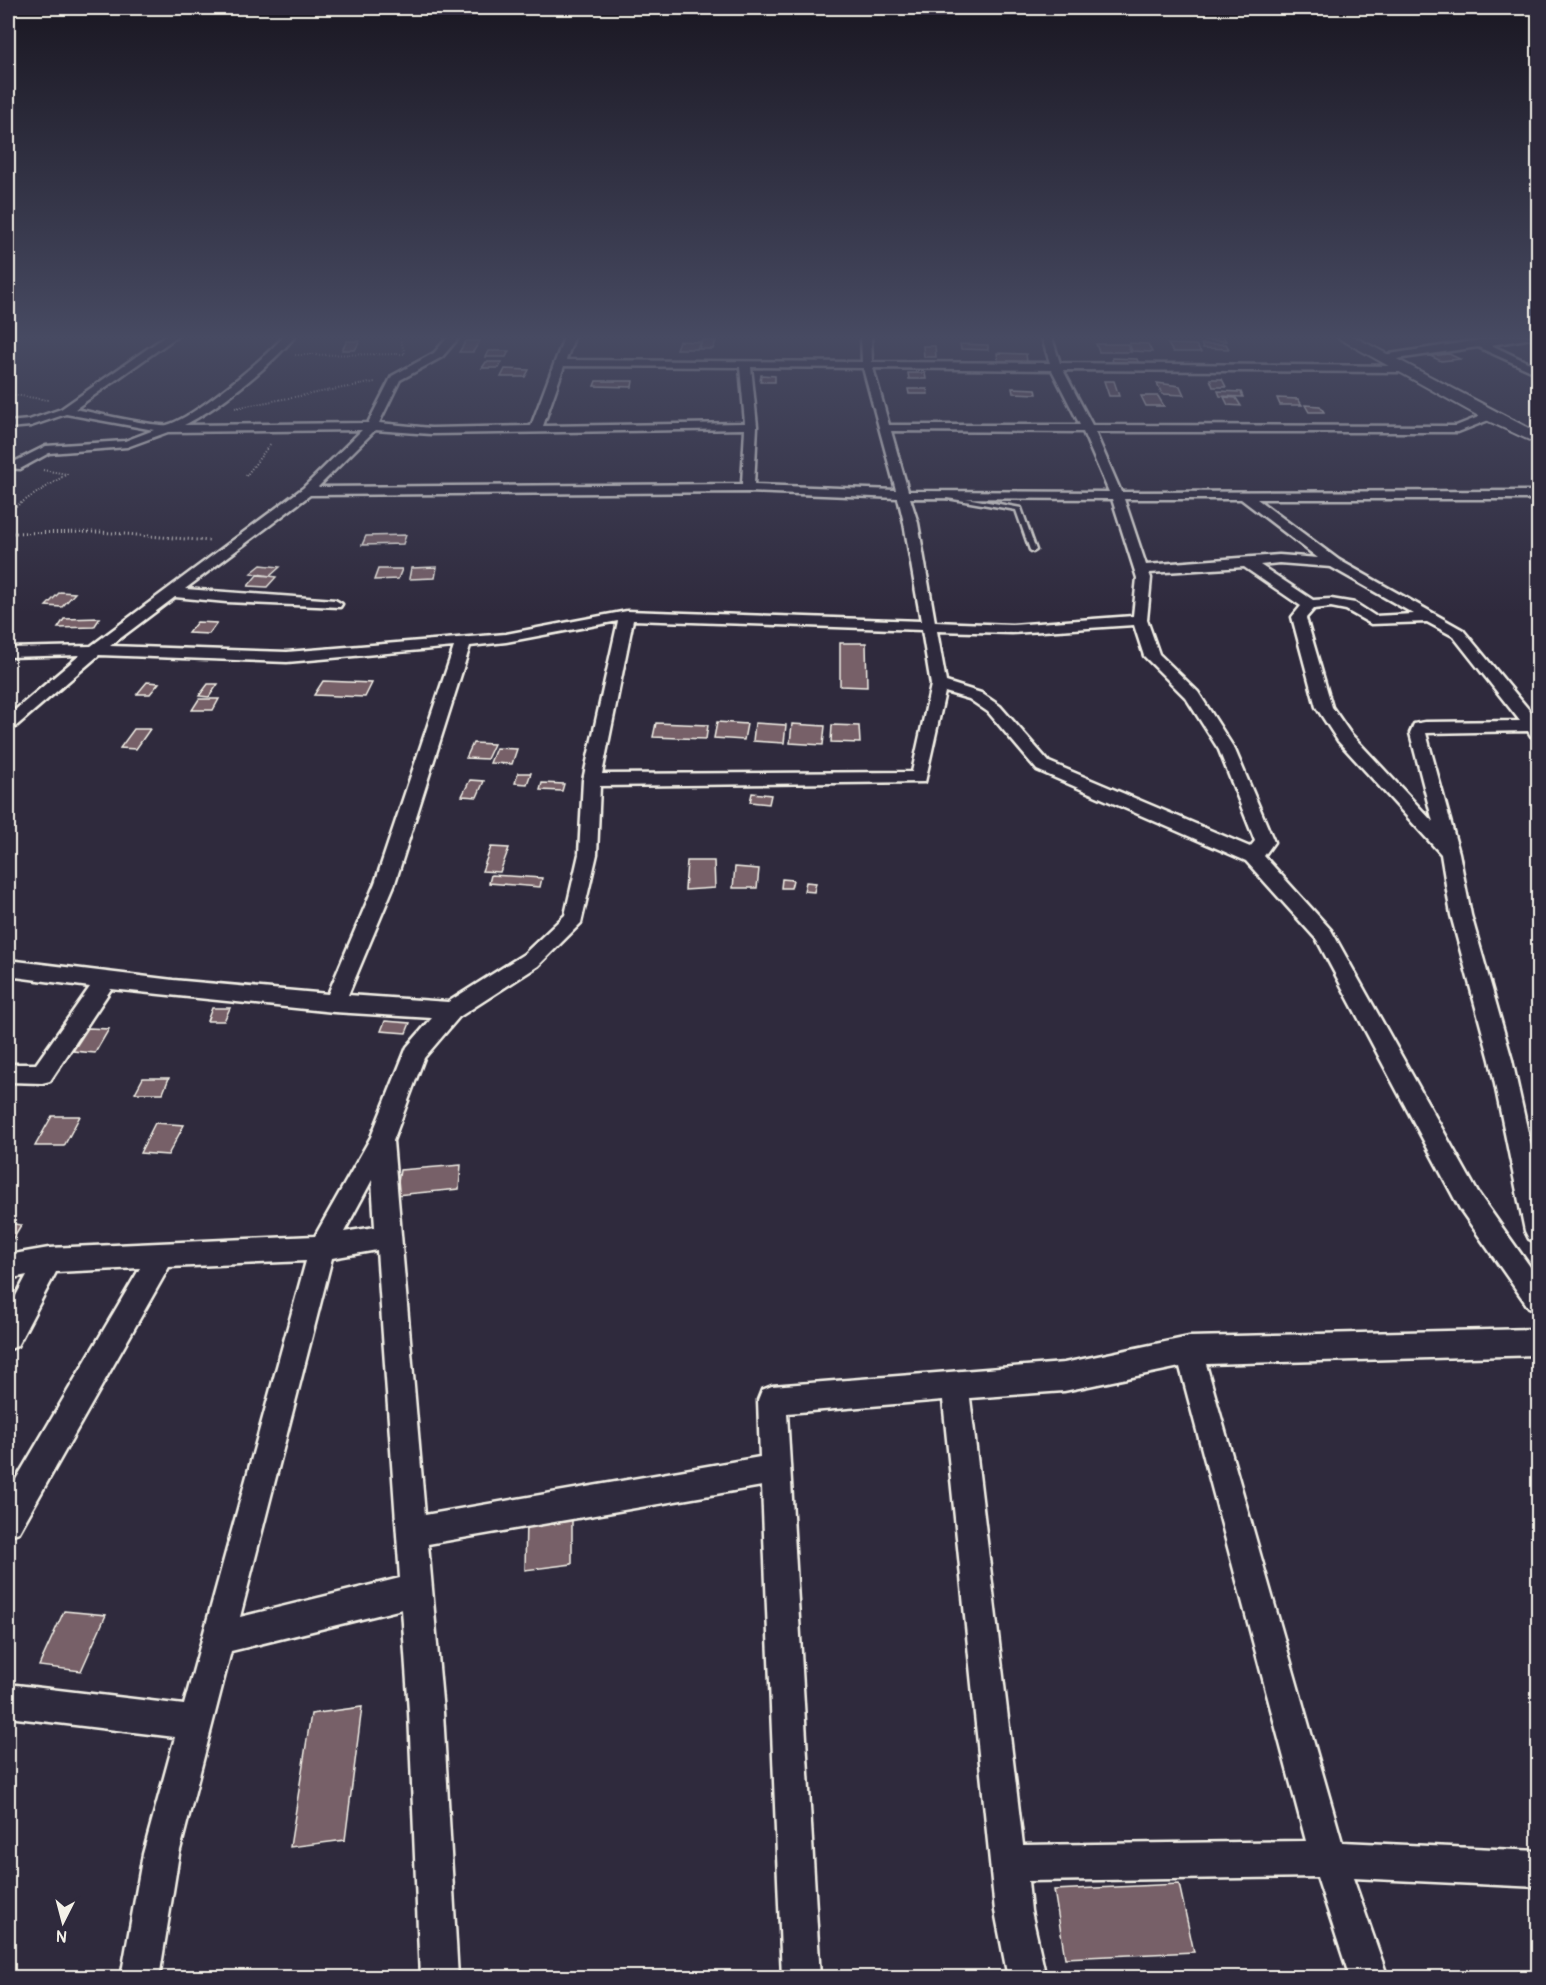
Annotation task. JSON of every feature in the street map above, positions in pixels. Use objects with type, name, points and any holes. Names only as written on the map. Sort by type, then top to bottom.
[{"type":"main road","points":[[1515,428],[1539,439]]},
{"type":"street","points":[[159,428],[323,428]]},
{"type":"street","points":[[12,466],[46,450],[127,444],[170,428]]},
{"type":"street","points":[[8,724],[95,650],[307,491],[370,428]]},
{"type":"street","points":[[391,428],[431,431],[634,428]]},
{"type":"street","points":[[748,488],[751,428]]},
{"type":"street","points":[[592,780],[919,778],[939,686],[910,523],[885,428],[1461,428]]},
{"type":"street","points":[[1088,429],[1117,496],[1144,578],[1140,620],[1152,656],[1192,695],[1227,750],[1265,842],[1253,856]]},
{"type":"street","points":[[307,491],[748,488],[944,496],[1539,495]]},
{"type":"street","points":[[1245,496],[1334,563],[1458,633],[1536,729]]},
{"type":"street","points":[[1141,568],[1279,559],[1334,563]]},
{"type":"street","points":[[1246,562],[1310,605],[1331,603],[1350,606],[1371,620],[1378,621],[1429,617]]},
{"type":"street","points":[[170,592],[226,598],[335,604]]},
{"type":"street","points":[[1310,605],[1299,617],[1324,707],[1344,737],[1450,853]]},
{"type":"street","points":[[140,1977],[161,1854],[322,1248],[381,1141],[415,1053],[451,1011],[531,960],[574,918],[588,854],[592,780],[627,615]]},
{"type":"street","points":[[8,652],[95,650],[287,657],[506,638],[627,615],[1012,629],[1140,620]]},
{"type":"street","points":[[334,1004],[385,883],[464,641]]},
{"type":"street","points":[[939,686],[975,696],[994,709],[1043,766],[1253,856],[1324,935],[1469,1201],[1539,1299]]},
{"type":"street","points":[[1536,729],[1420,728],[1418,733],[1450,853],[1461,915],[1501,1060],[1539,1231]]},
{"type":"street","points":[[8,968],[105,981],[334,1004],[451,1011]]},
{"type":"street","points":[[8,1073],[42,1074],[105,981]]},
{"type":"street","points":[[381,1141],[426,1712],[439,1977]]},
{"type":"street","points":[[8,1267],[49,1260],[322,1248],[389,1236]]},
{"type":"street","points":[[8,1521],[162,1255]]},
{"type":"street","points":[[8,1337],[49,1260]]},
{"type":"street","points":[[801,1977],[772,1400],[1064,1377],[1189,1351],[1539,1342]]},
{"type":"street","points":[[1189,1351],[1329,1859],[1369,1977]]},
{"type":"street","points":[[955,1386],[1013,1911],[1027,1977]]},
{"type":"street","points":[[412,1532],[775,1469]]},
{"type":"street","points":[[218,1638],[417,1590]]},
{"type":"street","points":[[8,1700],[196,1723]]},
{"type":"street","points":[[1008,1863],[1329,1859],[1539,1869]]},
{"type":"lane","points":[[944,496],[1019,509],[1034,550]]},
{"type":"path","points":[[246,476],[282,429]]},
{"type":"path","points":[[8,510],[67,474],[12,466]]},
{"type":"path","points":[[8,534],[100,532],[236,543]]},
{"type":"building","points":[[406,535],[403,544],[362,545],[366,536]]},
{"type":"building","points":[[261,565],[280,567],[270,576],[251,573]]},
{"type":"building","points":[[437,567],[435,578],[409,579],[411,568]]},
{"type":"building","points":[[378,569],[402,569],[398,579],[374,580]]},
{"type":"building","points":[[257,575],[276,577],[267,587],[248,586]]},
{"type":"building","points":[[60,592],[75,593],[62,607],[46,606]]},
{"type":"building","points":[[100,618],[94,627],[58,628],[64,619]]},
{"type":"building","points":[[197,622],[217,623],[209,634],[188,633]]},
{"type":"building","points":[[840,643],[866,643],[867,687],[840,686]]},
{"type":"building","points":[[323,681],[372,683],[365,697],[314,695]]},
{"type":"building","points":[[147,682],[159,683],[150,694],[137,694]]},
{"type":"building","points":[[208,684],[218,684],[209,697],[199,696]]},
{"type":"building","points":[[199,699],[219,699],[213,710],[192,710]]},
{"type":"building","points":[[717,722],[747,724],[744,740],[714,738]]},
{"type":"building","points":[[656,723],[708,725],[706,739],[653,737]]},
{"type":"building","points":[[755,723],[786,725],[784,743],[753,741]]},
{"type":"building","points":[[792,724],[825,726],[823,745],[790,743]]},
{"type":"building","points":[[832,725],[859,726],[860,743],[831,742]]},
{"type":"building","points":[[134,729],[150,729],[136,749],[120,748]]},
{"type":"building","points":[[473,743],[494,744],[487,759],[466,758]]},
{"type":"building","points":[[496,748],[517,749],[512,764],[490,763]]},
{"type":"building","points":[[518,773],[531,773],[527,784],[515,783]]},
{"type":"building","points":[[470,780],[484,781],[477,797],[462,796]]},
{"type":"building","points":[[542,783],[564,784],[562,791],[540,790]]},
{"type":"building","points":[[752,793],[771,795],[769,804],[750,802]]},
{"type":"building","points":[[491,847],[509,848],[500,872],[482,871]]},
{"type":"building","points":[[687,861],[714,861],[715,888],[685,890]]},
{"type":"building","points":[[735,867],[759,869],[757,888],[733,888]]},
{"type":"building","points":[[491,875],[542,878],[540,887],[489,883]]},
{"type":"building","points":[[782,879],[793,880],[791,888],[781,888]]},
{"type":"building","points":[[806,882],[816,883],[814,892],[804,891]]},
{"type":"building","points":[[212,1008],[230,1008],[224,1021],[207,1021]]},
{"type":"building","points":[[385,1021],[410,1023],[406,1033],[381,1031]]},
{"type":"building","points":[[88,1028],[109,1029],[95,1053],[73,1051]]},
{"type":"building","points":[[143,1078],[169,1078],[163,1093],[135,1093]]},
{"type":"building","points":[[52,1116],[80,1116],[64,1146],[35,1146]]},
{"type":"building","points":[[155,1123],[184,1125],[168,1155],[140,1153]]},
{"type":"building","points":[[461,1165],[459,1189],[396,1195],[400,1170]]},
{"type":"building","points":[[8,1223],[21,1225],[9,1245],[8,1245]]},
{"type":"building","points":[[572,1514],[572,1564],[525,1570],[526,1520]]},
{"type":"building","points":[[64,1611],[106,1615],[81,1671],[39,1666]]},
{"type":"building","points":[[362,1707],[345,1840],[290,1847],[311,1714]]},
{"type":"building","points":[[1179,1884],[1194,1952],[1065,1958],[1054,1890]]}]
